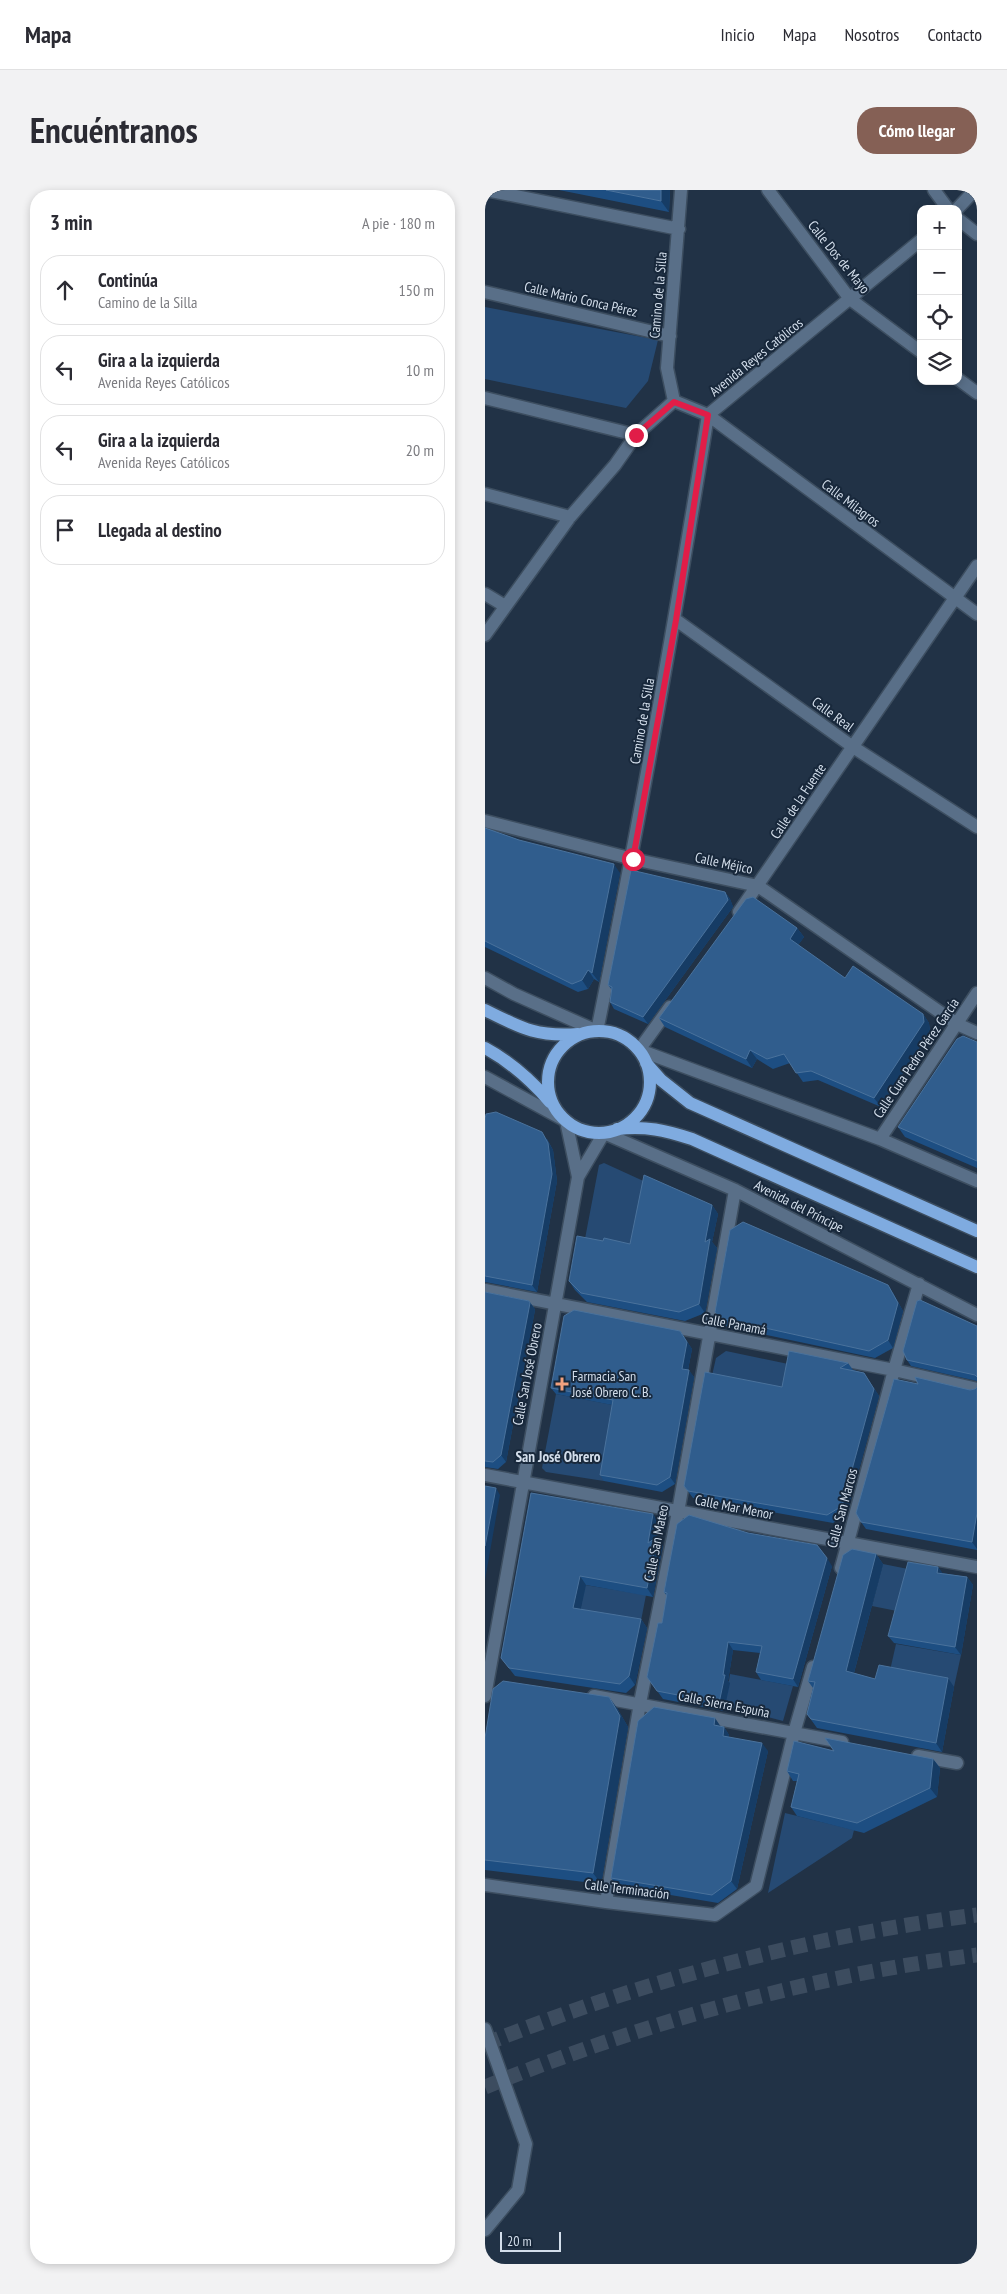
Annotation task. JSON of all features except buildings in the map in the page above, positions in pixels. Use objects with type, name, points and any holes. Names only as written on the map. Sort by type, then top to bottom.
[{"type":"main road","points":[[485,1010],[524,1030],[552,1036],[597,1031],[620,1035],[639,1050],[661,1080],[690,1103],[977,1231]]},
{"type":"main road","points":[[554,1105],[549,1092],[548,1077],[552,1063],[559,1050],[569,1040],[583,1033]]},
{"type":"main road","points":[[485,1048],[502,1057],[532,1081],[566,1121],[577,1128],[590,1132],[604,1132],[617,1129],[629,1123],[645,1102],[649,1089],[647,1063]]},
{"type":"main road","name":"Avenida del Príncipe","points":[[617,1129],[642,1127],[663,1129],[692,1139],[977,1267]]},
{"type":"street","points":[[486,190],[679,229]]},
{"type":"street","name":"Camino de la Silla","points":[[674,402],[667,368],[681,190]]},
{"type":"street","name":"Calle Dos de Mayo","points":[[767,190],[850,299],[917,349]]},
{"type":"street","points":[[934,190],[945,205]]},
{"type":"street","points":[[961,205],[975,190]]},
{"type":"street","points":[[962,222],[977,234]]},
{"type":"street","name":"Avenida Reyes Católicos","points":[[674,402],[708,415],[917,243]]},
{"type":"street","name":"Calle Mario Conca Pérez","points":[[485,292],[670,336]]},
{"type":"street","points":[[962,382],[977,393]]},
{"type":"street","points":[[485,398],[636,435]]},
{"type":"street","points":[[485,635],[570,517],[615,465],[636,435],[674,402]]},
{"type":"street","name":"Camino de la Silla","points":[[597,1031],[633,859],[676,620],[708,415]]},
{"type":"street","name":"Calle Milagros","points":[[708,415],[977,614]]},
{"type":"street","points":[[485,494],[570,517]]},
{"type":"street","name":"Calle de la Fuente","points":[[729,925],[758,886],[977,566]]},
{"type":"street","points":[[485,594],[505,606]]},
{"type":"street","name":"Calle Real","points":[[676,620],[853,747],[977,827]]},
{"type":"street","name":"Calle Méjico","points":[[485,821],[633,859],[758,886],[957,1024],[977,1033]]},
{"type":"street","points":[[485,978],[514,994],[597,1031]]},
{"type":"street","name":"Calle Cura Pedro Pérez García","points":[[880,1139],[977,994]]},
{"type":"street","points":[[678,995],[639,1050],[880,1139],[977,1182]]},
{"type":"street","points":[[485,1079],[566,1121]]},
{"type":"street","name":"Calle San José Obrero","points":[[566,1121],[578,1177]]},
{"type":"street","name":"Calle San José Obrero","points":[[485,1696],[490,1681],[522,1482],[578,1177],[604,1132]]},
{"type":"street","name":"Avenida del Príncipe","points":[[604,1132],[735,1190],[977,1315]]},
{"type":"street","name":"Calle San Mateo","points":[[606,1902],[640,1703],[678,1512],[735,1190]]},
{"type":"street","name":"Calle San Marcos","points":[[837,1582],[919,1284]]},
{"type":"street","name":"Calle Panamá","points":[[485,1290],[555,1302],[710,1335],[894,1370],[977,1389]]},
{"type":"street","name":"Calle Mar Menor","points":[[485,1475],[977,1567]]},
{"type":"street","points":[[794,1733],[815,1658]]},
{"type":"street","name":"Calle Sierra Espuña","points":[[583,1694],[640,1703],[851,1744]]},
{"type":"street","name":"Calle Terminación","points":[[485,1885],[715,1915],[756,1886],[794,1733]]},
{"type":"street","points":[[909,1754],[957,1763]]},
{"type":"street","points":[[485,2029],[526,2144],[518,2190],[485,2230]]},
{"type":"shaded area","points":[[485,307],[658,340],[648,381],[626,408],[485,379]]},
{"type":"shaded area","points":[[604,1163],[650,1184],[636,1252],[584,1244],[599,1165]]},
{"type":"shaded area","points":[[726,1351],[793,1365],[787,1395],[711,1380],[716,1358]]},
{"type":"shaded area","points":[[556,1394],[618,1406],[604,1481],[546,1472],[542,1468]]},
{"type":"shaded area","points":[[883,1564],[913,1570],[902,1612],[872,1606]]},
{"type":"shaded area","points":[[585,1585],[646,1595],[640,1626],[579,1617]]},
{"type":"shaded area","points":[[896,1644],[961,1655],[954,1687],[889,1675]]},
{"type":"shaded area","points":[[730,1674],[793,1686],[783,1721],[725,1706]]},
{"type":"shaded area","points":[[785,1813],[854,1830],[852,1838],[768,1893]]},
{"type":"tunnel","points":[[485,2044],[604,2000],[727,1964],[851,1935],[977,1915]]},
{"type":"tunnel","points":[[485,2087],[605,2042],[727,2005],[851,1975],[977,1955]]},
{"type":"place","name":"Farmacia San José Obrero C. B.","points":[[562,1384]]},
{"type":"district","name":"San José Obrero","points":[[558,1456]]},
{"type":"route","points":[[633,859],[676,620],[708,415],[674,402],[636,435]]}]
